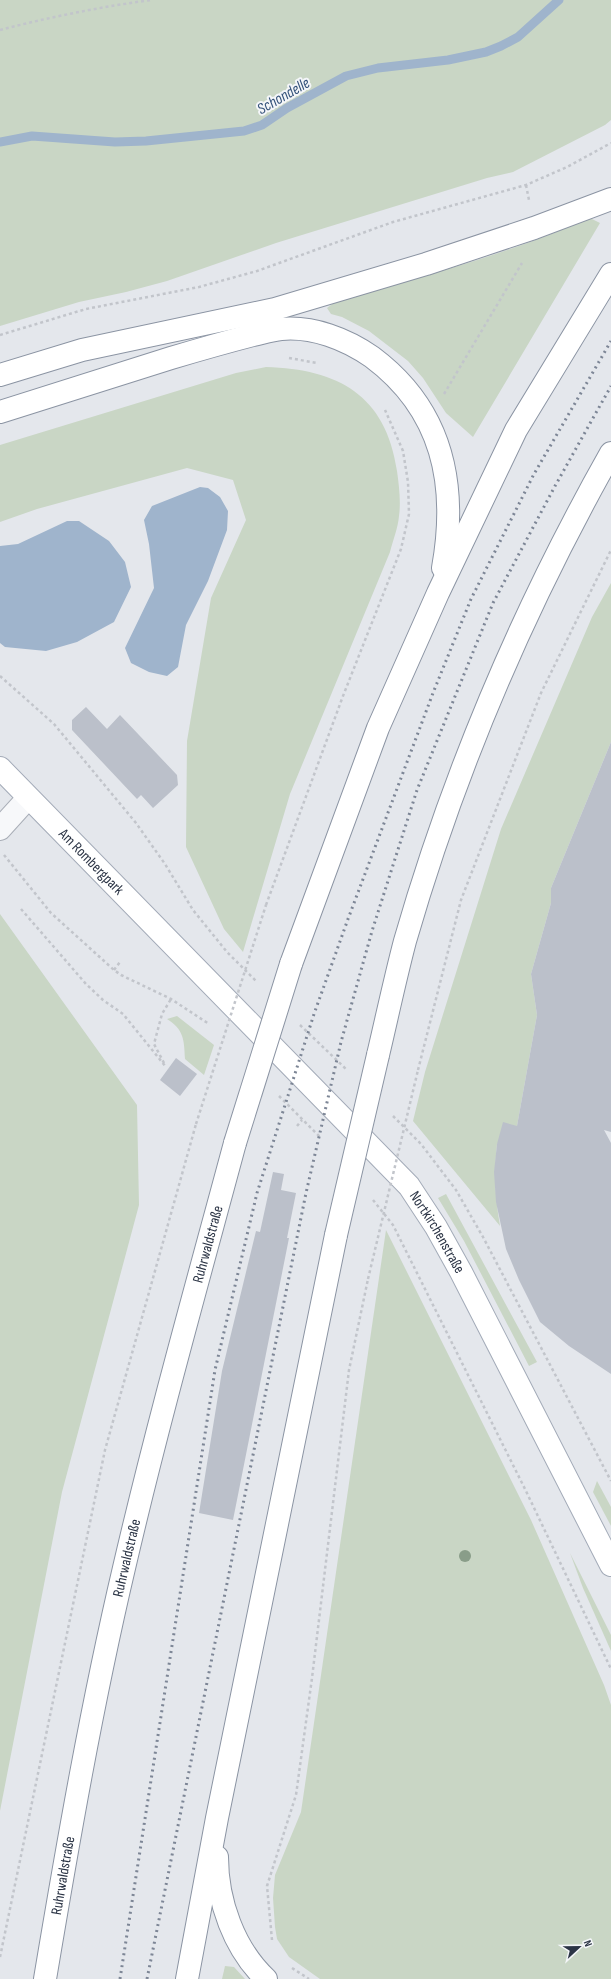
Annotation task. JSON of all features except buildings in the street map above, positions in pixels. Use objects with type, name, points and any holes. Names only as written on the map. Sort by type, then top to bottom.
[{"type":"main road","points":[[0,375],[82,350],[275,310],[426,264],[534,228],[611,199]]},
{"type":"main road","points":[[438,593],[516,430],[611,274]]},
{"type":"main road","points":[[0,412],[195,351],[280,329],[307,330],[330,335],[359,348],[384,366],[411,393],[427,418],[444,466],[448,490],[447,544],[438,593]]},
{"type":"main road","points":[[187,1979],[217,1818],[336,1235],[405,942],[425,876],[484,714],[550,566],[611,453]]},
{"type":"main road","name":"Ruhrwaldstraße","points":[[45,1979],[69,1835],[124,1569],[176,1361],[235,1143],[291,964],[378,728],[438,593]]},
{"type":"main road","name":"Am Rombergpark","points":[[0,768],[183,956]]},
{"type":"main road","name":"Nortkirchenstraße","points":[[183,956],[409,1186],[436,1227],[461,1272],[611,1565]]},
{"type":"main road","points":[[217,1818],[217,1869],[228,1917],[244,1952],[257,1971],[266,1979]]},
{"type":"street","points":[[0,829],[28,798]]},
{"type":"path","points":[[0,30],[98,7],[152,0]]},
{"type":"path","points":[[0,335],[86,309],[200,287],[257,271],[393,222],[526,185],[567,167],[611,143]]},
{"type":"path","points":[[404,451],[448,389],[525,256],[534,228],[526,185]]},
{"type":"path","points":[[281,359],[288,358],[323,364]]},
{"type":"path","points":[[0,1957],[106,1450],[196,1124],[266,905],[343,696],[401,549],[409,514],[408,482],[404,451],[384,408]]},
{"type":"path","points":[[273,1944],[270,1938],[266,1886],[296,1795],[312,1678],[349,1370],[368,1279],[418,1070],[461,900],[542,694],[611,550]]},
{"type":"path","points":[[0,676],[54,724],[136,823],[165,864],[193,910],[227,952],[260,985]]},
{"type":"path","points":[[0,850],[51,913],[114,970],[120,975],[171,999],[208,1023],[213,1028]]},
{"type":"path","points":[[21,909],[86,984],[123,1014],[166,1067],[154,1044],[162,1014],[171,999]]},
{"type":"path","points":[[114,970],[120,962]]},
{"type":"path","points":[[299,1023],[349,1073]]},
{"type":"path","points":[[218,1034],[229,1044]]},
{"type":"path","points":[[276,1093],[324,1142]]},
{"type":"path","points":[[388,1111],[421,1144],[456,1190],[487,1244],[611,1481]]},
{"type":"path","points":[[297,1126],[302,1120]]},
{"type":"path","points":[[370,1196],[392,1225],[525,1489],[611,1669]]},
{"type":"path","points":[[289,1966],[309,1979]]},
{"type":"green space","points":[[0,0],[611,0],[611,120],[605,125],[513,172],[487,178],[276,243],[167,281],[79,302],[0,326]]},
{"type":"green space","points":[[590,218],[600,223],[473,437],[446,413],[423,378],[408,361],[369,331],[342,317],[331,314],[327,308],[335,302],[496,254]]},
{"type":"green space","points":[[266,367],[315,373],[336,381],[354,391],[370,405],[382,423],[391,445],[397,471],[400,505],[398,525],[390,552],[290,794],[243,952],[224,929],[186,847],[187,741],[211,598],[246,520],[233,480],[187,468],[37,509],[0,522],[0,445],[236,373]]},
{"type":"green space","points":[[611,583],[611,742],[551,888],[551,903],[531,974],[537,1015],[517,1126],[497,1144],[496,1185],[500,1226],[413,1121],[425,1072],[501,829],[592,617]]},
{"type":"green space","points":[[0,914],[137,1105],[139,1205],[62,1492],[0,1811]]},
{"type":"green space","points":[[177,1016],[214,1045],[204,1075],[185,1059],[183,1040],[180,1031],[167,1019]]},
{"type":"green space","points":[[446,1194],[537,1362],[529,1366],[464,1241],[438,1198]]},
{"type":"green space","points":[[386,1230],[531,1520],[604,1685],[611,1705],[611,1979],[320,1979],[289,1957],[277,1939],[273,1898],[275,1875],[301,1812]]},
{"type":"green space","points":[[597,1481],[611,1507],[611,1526],[593,1492]]},
{"type":"green space","points":[[570,1553],[611,1635],[611,1651],[583,1588]]},
{"type":"green space","points":[[225,1966],[234,1967],[245,1979],[222,1979]]},
{"type":"water","points":[[200,487],[208,488],[220,497],[228,511],[227,530],[208,581],[186,625],[178,667],[167,676],[149,672],[131,663],[125,648],[154,588],[149,544],[144,520],[152,506]]},
{"type":"water","points":[[67,521],[79,521],[109,541],[125,562],[131,587],[114,622],[77,642],[46,651],[5,647],[0,643],[0,546],[18,544]]},
{"type":"waterway","name":"Schondelle","points":[[0,142],[32,136],[115,142],[146,141],[244,131],[262,125],[287,108],[346,76],[378,68],[448,60],[486,52],[501,46],[518,37],[559,0]]},
{"type":"railway","points":[[120,1979],[215,1370],[257,1193],[314,1014],[348,919],[433,693],[471,599],[534,474],[611,341]]},
{"type":"railway","points":[[147,1979],[306,1193],[341,1042],[372,931],[417,790],[493,603],[555,486],[611,386]]}]
